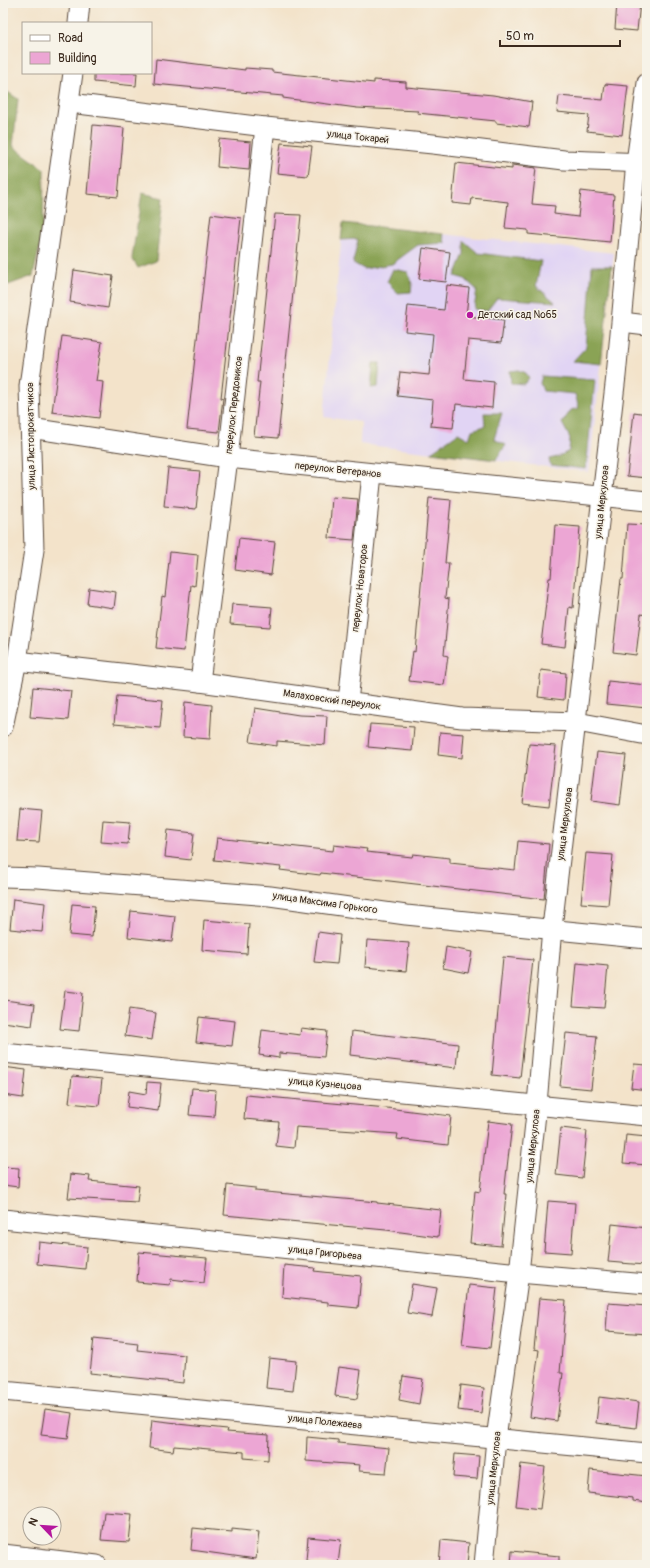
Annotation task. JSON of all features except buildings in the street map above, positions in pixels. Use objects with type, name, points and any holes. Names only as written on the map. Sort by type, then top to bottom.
[{"type":"street","points":[[78,22],[80,3]]},
{"type":"street","name":"улица Листопрокатчиков","points":[[3,727],[17,661],[34,550],[29,386],[73,74]]},
{"type":"street","name":"улица Меркулова","points":[[484,1565],[496,1439],[519,1273],[537,1104],[552,928],[622,322],[642,163],[647,83]]},
{"type":"street","name":"улица Токарей","points":[[70,103],[265,127],[433,144],[564,160],[642,163]]},
{"type":"street","name":"переулок Передовиков","points":[[200,682],[228,458],[265,127]]},
{"type":"street","points":[[622,322],[647,325]]},
{"type":"street","name":"переулок Ветеранов","points":[[30,428],[228,458],[372,474],[603,495],[647,501]]},
{"type":"street","name":"переулок Новаторов","points":[[348,702],[372,474]]},
{"type":"street","name":"Малаховский переулок","points":[[17,661],[200,682],[462,718],[577,722],[647,734]]},
{"type":"street","name":"улица Максима Горького","points":[[3,877],[38,878],[270,896],[406,915],[552,928],[647,939]]},
{"type":"street","name":"улица Кузнецова","points":[[3,1053],[537,1104],[647,1116]]},
{"type":"street","name":"улица Григорьева","points":[[3,1219],[519,1273],[647,1284]]},
{"type":"street","name":"улица Полежаева","points":[[3,1391],[647,1453]]},
{"type":"street","points":[[3,1554],[97,1565]]},
{"type":"shaded area","name":"Детский сад №65","points":[[343,223],[614,253],[589,472],[360,444],[361,422],[324,417]]},
{"type":"green space","points":[[3,89],[18,99],[13,146],[44,169],[43,232],[33,276],[8,285],[3,282]]},
{"type":"green space","points":[[142,193],[163,198],[156,261],[138,268],[132,258]]},
{"type":"green space","points":[[343,223],[443,234],[445,243],[418,245],[392,264],[364,269],[353,263],[358,239],[341,240]]},
{"type":"green space","points":[[464,241],[478,253],[541,261],[536,286],[555,302],[497,298],[487,311],[474,309],[477,290],[465,279],[455,276],[464,254]]},
{"type":"green space","points":[[592,266],[612,266],[601,364],[573,361],[586,347]]},
{"type":"green space","points":[[393,269],[408,272],[412,284],[411,292],[398,293],[387,282]]},
{"type":"green space","points":[[373,363],[380,363],[378,387],[371,388]]},
{"type":"green space","points":[[519,370],[526,373],[529,378],[524,384],[511,383],[510,371]]},
{"type":"green space","points":[[542,376],[595,380],[586,469],[550,465],[549,459],[558,457],[569,451],[570,438],[562,423],[571,410],[579,408],[575,394],[543,391],[540,383]]},
{"type":"green space","points":[[484,413],[502,413],[494,439],[506,445],[496,460],[431,452],[458,433],[469,439],[472,430],[485,426]]},
{"type":"place","name":"Детский сад №65","points":[[470,315]]}]
